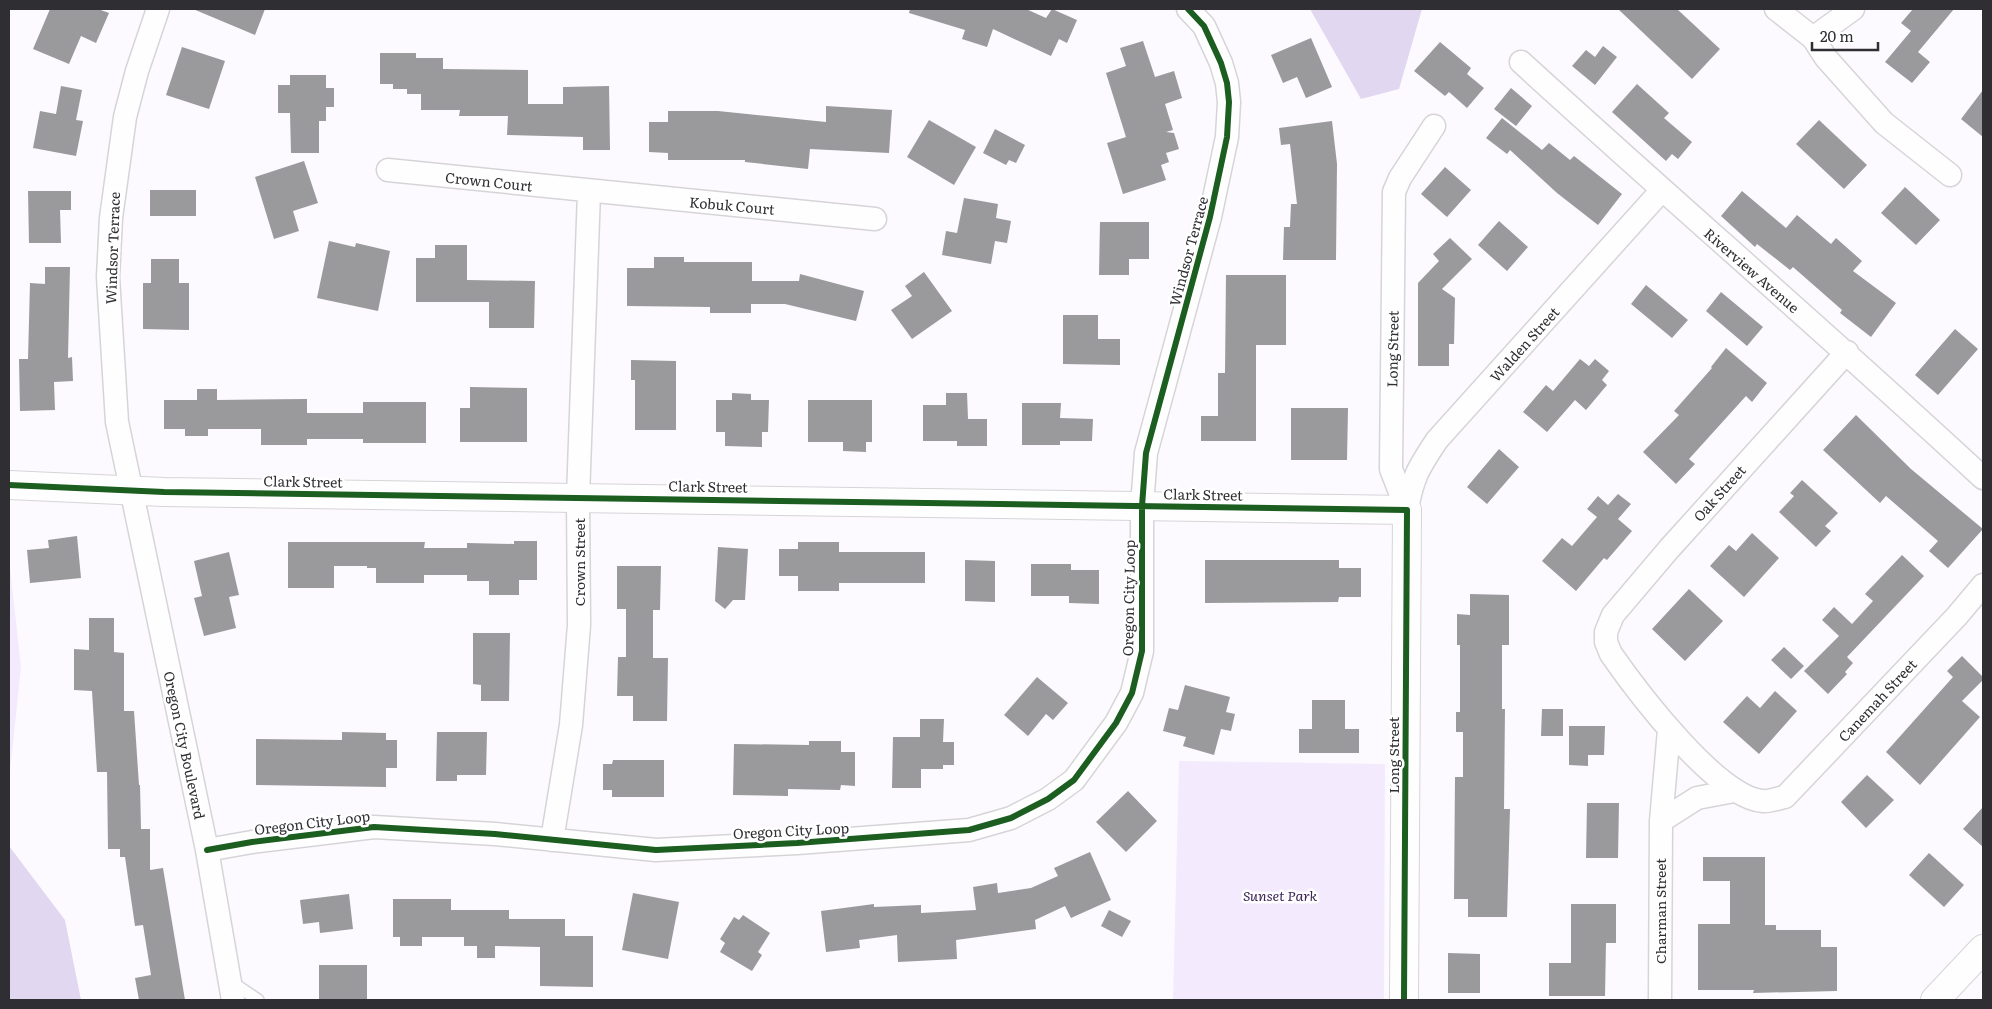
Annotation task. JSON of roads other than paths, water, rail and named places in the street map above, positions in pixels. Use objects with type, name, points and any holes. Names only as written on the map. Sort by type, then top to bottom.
[{"type":"street","name":"Windsor Terrace","points":[[131,491],[117,422],[113,369],[108,277],[111,218],[126,117],[137,72],[158,9]]},
{"type":"street","name":"Windsor Terrace","points":[[1142,506],[1146,453],[1210,217],[1227,134],[1229,102],[1227,82],[1221,63],[1204,26],[1188,9]]},
{"type":"street","points":[[1776,9],[1813,38],[1826,58],[1884,123],[1950,175]]},
{"type":"street","points":[[1813,38],[1853,9]]},
{"type":"street","name":"Riverview Avenue","points":[[1521,62],[1662,190],[1847,352],[1983,478]]},
{"type":"street","name":"Long Street","points":[[1404,1000],[1407,510],[1390,469],[1394,192],[1400,178],[1434,126]]},
{"type":"street","name":"Crown Court","points":[[388,170],[589,192]]},
{"type":"street","name":"Walden Street","points":[[1407,510],[1416,471],[1437,440],[1662,190]]},
{"type":"street","name":"Kobuk Court","points":[[589,192],[876,219]]},
{"type":"street","name":"Crown Street","points":[[552,840],[571,725],[579,625],[578,497],[589,192]]},
{"type":"street","name":"Oak Street","points":[[1669,730],[1625,675],[1611,654],[1606,642],[1606,632],[1613,615],[1847,352]]},
{"type":"street","name":"Clark Street","points":[[9,485],[131,491],[1407,510]]},
{"type":"street","name":"Oregon City Boulevard","points":[[131,491],[140,525],[207,850],[231,990]]},
{"type":"street","name":"Oregon City Loop","points":[[207,850],[252,842],[374,827],[452,830],[656,850],[797,843],[970,830],[1011,818],[1048,798],[1074,780],[1116,724],[1132,693],[1142,651],[1142,506]]},
{"type":"street","name":"Canemah Street","points":[[1734,791],[1763,801],[1785,797],[1957,616],[1983,585]]},
{"type":"street","points":[[1669,730],[1734,791]]},
{"type":"street","name":"Charman Street","points":[[1660,1000],[1660,821],[1669,730]]},
{"type":"street","points":[[1660,821],[1697,798],[1734,791]]},
{"type":"street","points":[[1935,1000],[1983,949]]},
{"type":"lane","points":[[231,990],[258,1000]]},
{"type":"park label","name":"Sunset Park","points":[[1280,895]]}]
